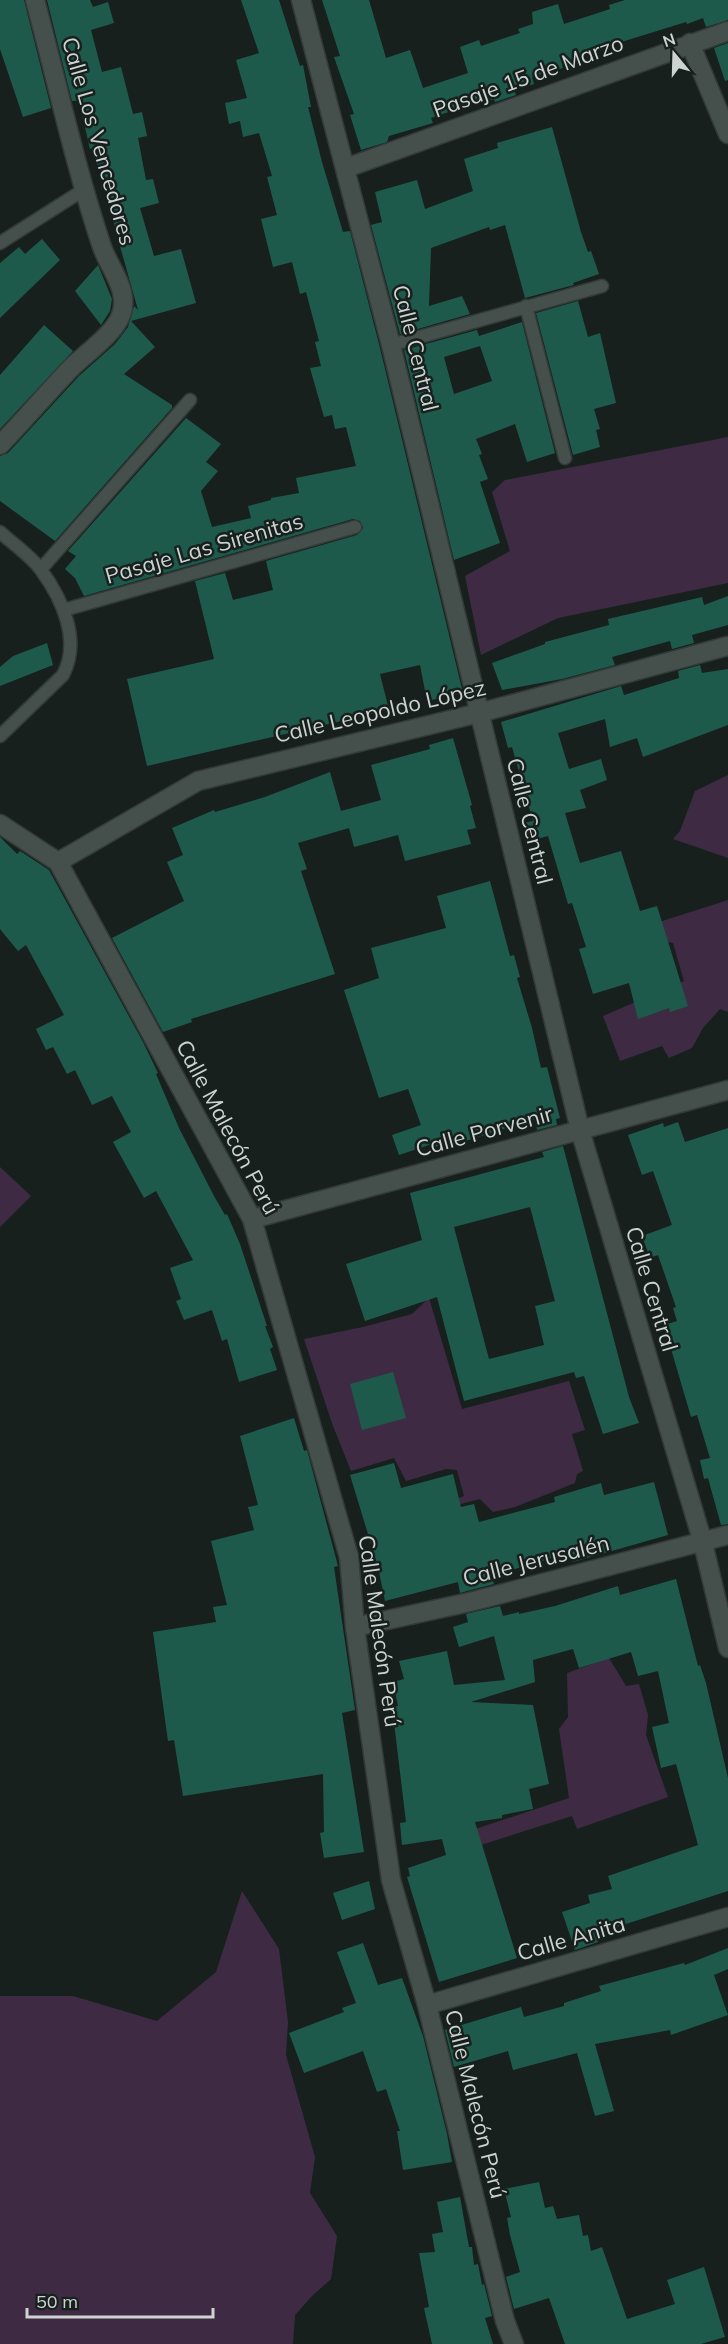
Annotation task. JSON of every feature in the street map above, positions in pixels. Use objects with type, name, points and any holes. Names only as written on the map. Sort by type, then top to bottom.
[{"type":"street","name":"Calle Los Vencedores","points":[[0,446],[71,368],[116,324],[124,307],[123,293],[103,250],[85,189],[35,0]]},
{"type":"street","name":"Calle Central","points":[[301,0],[392,345],[580,1130],[703,1543],[728,1648]]},
{"type":"street","name":"Pasaje 15 de Marzo","points":[[346,168],[728,31]]},
{"type":"street","points":[[690,43],[728,134]]},
{"type":"street","name":"Calle Leopoldo López","points":[[58,862],[198,781],[479,713],[728,646]]},
{"type":"street","points":[[0,824],[58,862]]},
{"type":"street","name":"Calle Malecón Perú","points":[[58,862],[252,1219],[349,1557],[355,1627],[391,1880],[427,2005],[505,2321],[514,2344]]},
{"type":"street","name":"Calle Porvenir","points":[[252,1219],[728,1090]]},
{"type":"street","name":"Calle Jerusalén","points":[[355,1627],[470,1602],[728,1535]]},
{"type":"street","name":"Calle Anita","points":[[427,2005],[728,1917]]},
{"type":"lane","points":[[0,243],[85,189]]},
{"type":"lane","points":[[392,345],[602,286]]},
{"type":"lane","points":[[526,306],[564,458]]},
{"type":"lane","points":[[41,569],[190,400]]},
{"type":"lane","name":"Pasaje Las Sirenitas","points":[[64,610],[355,527]]},
{"type":"lane","points":[[0,532],[41,569],[64,610],[71,641],[69,664],[63,675],[0,736]]},
{"type":"shaded area","points":[[728,437],[728,583],[558,618],[481,655],[465,576],[510,551],[492,492],[505,480]]},
{"type":"shaded area","points":[[728,775],[728,858],[673,839],[680,831],[695,791]]},
{"type":"shaded area","points":[[728,900],[728,1012],[720,1009],[703,1028],[692,1048],[669,1058],[662,1046],[620,1061],[603,1016],[684,981],[673,943],[657,940],[653,924]]},
{"type":"shaded area","points":[[0,1167],[31,1196],[0,1227]]},
{"type":"shaded area","points":[[429,1298],[462,1409],[569,1381],[585,1430],[572,1434],[583,1471],[577,1474],[575,1483],[515,1507],[493,1512],[480,1499],[414,1516],[464,1496],[457,1470],[446,1469],[406,1481],[394,1458],[351,1471],[333,1426],[304,1339],[412,1314]]},
{"type":"shaded area","points":[[609,1658],[626,1686],[639,1684],[648,1715],[646,1735],[668,1797],[577,1829],[572,1816],[449,1855],[445,1839],[569,1798],[559,1729],[568,1717],[567,1673]]},
{"type":"shaded area","points":[[242,1891],[279,1949],[288,2022],[286,2055],[315,2157],[310,2193],[337,2236],[331,2279],[295,2315],[293,2344],[0,2344],[0,1996],[73,1996],[157,2021],[216,1972]]},
{"type":"building","points":[[0,0],[24,0],[51,108],[23,117],[0,49]]},
{"type":"building","points":[[47,0],[90,0],[93,7],[108,2],[114,23],[91,30],[102,72],[121,67],[133,114],[142,112],[147,136],[138,138],[146,180],[153,179],[159,203],[140,208],[154,256],[181,249],[196,303],[131,321],[155,347],[124,374],[172,405],[172,408],[55,541],[0,501],[0,456],[8,453],[79,376],[115,344],[128,327],[134,306],[138,310],[94,148],[90,149],[79,101],[72,101]]},
{"type":"building","points":[[241,0],[279,0],[300,66],[303,65],[311,107],[308,107],[322,162],[343,232],[350,231],[463,693],[427,701],[420,665],[380,674],[389,710],[147,766],[127,679],[214,659],[195,581],[225,573],[233,600],[273,590],[266,561],[357,535],[363,528],[360,521],[353,519],[84,596],[75,578],[65,569],[76,556],[68,551],[186,418],[221,444],[206,462],[218,471],[201,491],[212,527],[251,518],[248,506],[271,500],[271,498],[299,493],[296,478],[356,466],[346,427],[335,429],[332,415],[324,417],[310,368],[321,366],[315,342],[319,341],[306,292],[300,294],[292,262],[273,267],[261,219],[277,215],[267,177],[272,176],[259,133],[243,137],[240,121],[229,124],[225,103],[247,98],[236,60],[259,53]]},
{"type":"building","points":[[322,0],[369,0],[386,58],[410,50],[423,88],[468,73],[460,47],[479,40],[481,46],[520,33],[518,29],[533,24],[532,12],[558,4],[564,24],[610,9],[609,5],[625,0],[728,0],[728,20],[706,27],[703,18],[687,24],[686,22],[573,57],[574,61],[562,65],[563,68],[532,77],[534,84],[514,90],[516,95],[495,102],[494,99],[479,104],[478,102],[431,118],[433,123],[389,136],[387,142],[361,150],[350,115],[354,114],[334,57],[340,56]]},
{"type":"building","points":[[728,43],[728,80],[725,81],[714,48]]},
{"type":"building","points":[[552,127],[581,232],[599,274],[573,283],[574,285],[525,298],[505,225],[490,230],[489,227],[431,248],[429,306],[462,296],[470,314],[400,334],[371,225],[382,222],[375,192],[417,180],[425,209],[473,191],[464,159],[498,148],[497,143]]},
{"type":"building","points":[[42,239],[60,260],[0,318],[0,263],[19,247],[25,254]]},
{"type":"building","points":[[98,265],[112,299],[110,311],[101,325],[75,291]]},
{"type":"building","points":[[578,301],[588,337],[600,333],[616,403],[594,409],[600,429],[596,430],[600,447],[573,455],[536,313]]},
{"type":"building","points":[[522,322],[555,453],[527,462],[515,424],[476,439],[488,479],[480,482],[500,543],[454,560],[404,350],[477,330],[479,336]],"holes":[[[480,346],[492,381],[454,394],[444,357]]]},
{"type":"building","points":[[44,325],[73,351],[0,429],[0,375]]},
{"type":"building","points":[[728,596],[728,625],[692,635],[694,643],[672,649],[670,641],[612,657],[615,665],[562,679],[502,690],[492,663],[545,644],[545,642],[609,625],[608,619],[702,597],[704,605]]},
{"type":"building","points":[[47,643],[53,665],[0,686],[0,667],[13,656]]},
{"type":"building","points":[[700,665],[702,673],[728,669],[728,725],[643,757],[637,738],[610,747],[605,719],[558,733],[569,769],[601,759],[607,780],[580,790],[586,808],[565,813],[580,863],[621,851],[640,911],[657,906],[688,1006],[670,1012],[669,1008],[638,1019],[629,983],[593,994],[579,949],[586,947],[572,903],[568,904],[548,836],[530,841],[524,823],[533,821],[512,747],[508,748],[501,722],[621,686],[624,695],[679,678],[678,671]]},
{"type":"building","points":[[453,738],[472,805],[470,806],[476,828],[467,830],[471,844],[405,861],[398,835],[354,847],[349,828],[298,843],[307,869],[301,871],[335,974],[191,1019],[192,1022],[163,1032],[112,938],[184,901],[167,862],[183,855],[172,828],[214,810],[215,812],[265,797],[330,772],[341,811],[381,800],[371,765],[430,749],[429,745]]},
{"type":"building","points":[[0,837],[17,854],[20,851],[49,870],[143,1042],[158,1073],[156,1074],[179,1128],[214,1196],[225,1215],[227,1214],[240,1244],[267,1326],[265,1326],[273,1347],[270,1349],[277,1370],[239,1382],[227,1339],[222,1341],[212,1310],[184,1320],[176,1301],[181,1299],[170,1268],[193,1260],[156,1191],[144,1198],[113,1142],[131,1132],[112,1096],[92,1105],[75,1070],[67,1074],[53,1047],[46,1050],[36,1029],[64,1015],[26,945],[18,951],[0,929]]},
{"type":"building","points":[[490,881],[510,956],[514,955],[520,977],[517,978],[541,1068],[547,1067],[560,1118],[556,1119],[557,1125],[537,1130],[535,1119],[456,1144],[455,1140],[430,1149],[429,1145],[399,1155],[392,1135],[421,1125],[408,1089],[379,1098],[344,990],[379,978],[371,948],[446,928],[437,896]]},
{"type":"building","points":[[678,1122],[685,1142],[728,1128],[728,1524],[721,1525],[708,1478],[704,1479],[700,1460],[710,1458],[697,1415],[691,1417],[664,1325],[677,1321],[673,1308],[676,1307],[658,1255],[650,1258],[642,1236],[672,1225],[653,1171],[642,1175],[628,1135],[663,1123],[664,1127]]},
{"type":"building","points":[[563,1146],[629,1397],[639,1423],[603,1434],[584,1376],[576,1378],[574,1372],[464,1401],[437,1297],[365,1321],[346,1264],[422,1240],[410,1193],[544,1157],[542,1152]],"holes":[[[530,1207],[555,1301],[535,1306],[544,1345],[489,1359],[454,1227]]]},
{"type":"building","points":[[393,1372],[406,1418],[362,1430],[350,1384]]},
{"type":"building","points":[[294,1418],[304,1451],[307,1450],[338,1566],[334,1567],[355,1710],[342,1713],[364,1852],[324,1858],[320,1833],[324,1832],[323,1774],[183,1796],[174,1740],[168,1741],[153,1632],[216,1622],[213,1607],[227,1605],[211,1541],[254,1530],[248,1507],[258,1505],[240,1436]]},
{"type":"building","points":[[394,1463],[401,1488],[453,1474],[461,1507],[474,1504],[479,1522],[555,1502],[554,1497],[601,1483],[604,1495],[654,1482],[668,1535],[573,1562],[570,1553],[491,1576],[494,1584],[460,1593],[458,1582],[385,1601],[378,1567],[350,1475]]},
{"type":"building","points":[[676,1579],[698,1666],[700,1665],[706,1683],[728,1778],[728,1891],[595,1934],[598,1942],[575,1950],[562,1912],[590,1903],[588,1895],[612,1889],[608,1876],[698,1845],[676,1764],[661,1768],[652,1727],[669,1723],[658,1671],[638,1676],[631,1652],[579,1668],[573,1649],[533,1660],[535,1682],[471,1702],[533,1705],[549,1784],[529,1789],[533,1809],[502,1815],[502,1818],[475,1822],[517,1958],[439,1982],[407,1877],[410,1876],[408,1868],[446,1855],[442,1839],[402,1845],[400,1823],[406,1822],[392,1706],[398,1706],[393,1682],[404,1679],[399,1661],[447,1651],[454,1685],[505,1680],[494,1636],[459,1647],[453,1627],[468,1622],[466,1614],[500,1606],[503,1616],[519,1612],[519,1614],[555,1606],[618,1586],[620,1595]]},
{"type":"building","points":[[369,1881],[375,1909],[342,1920],[333,1893]]},
{"type":"building","points":[[363,1943],[378,1985],[402,1978],[423,2036],[452,2162],[403,2170],[397,2131],[400,2131],[386,2089],[377,2092],[363,2051],[304,2073],[289,2033],[344,2012],[342,2008],[356,2003],[337,1952]]},
{"type":"building","points":[[728,1948],[728,1969],[714,1975],[728,2015],[671,2035],[670,2030],[595,2044],[614,2111],[595,2116],[577,2053],[513,2070],[508,2051],[454,2067],[445,2030],[521,2007],[524,2017],[564,2006],[564,2003],[601,1991],[599,1986],[684,1963],[685,1965]]},
{"type":"building","points":[[539,2182],[545,2208],[553,2206],[557,2219],[579,2215],[583,2236],[588,2235],[591,2251],[602,2247],[627,2319],[675,2304],[667,2280],[704,2267],[725,2337],[701,2344],[565,2344],[549,2298],[514,2309],[506,2277],[520,2272],[510,2235],[507,2218],[511,2217],[504,2189]]},
{"type":"building","points":[[460,2197],[469,2247],[472,2247],[474,2265],[478,2264],[492,2316],[485,2318],[493,2344],[432,2344],[424,2308],[429,2307],[419,2253],[435,2252],[432,2234],[443,2232],[437,2202]]}]
